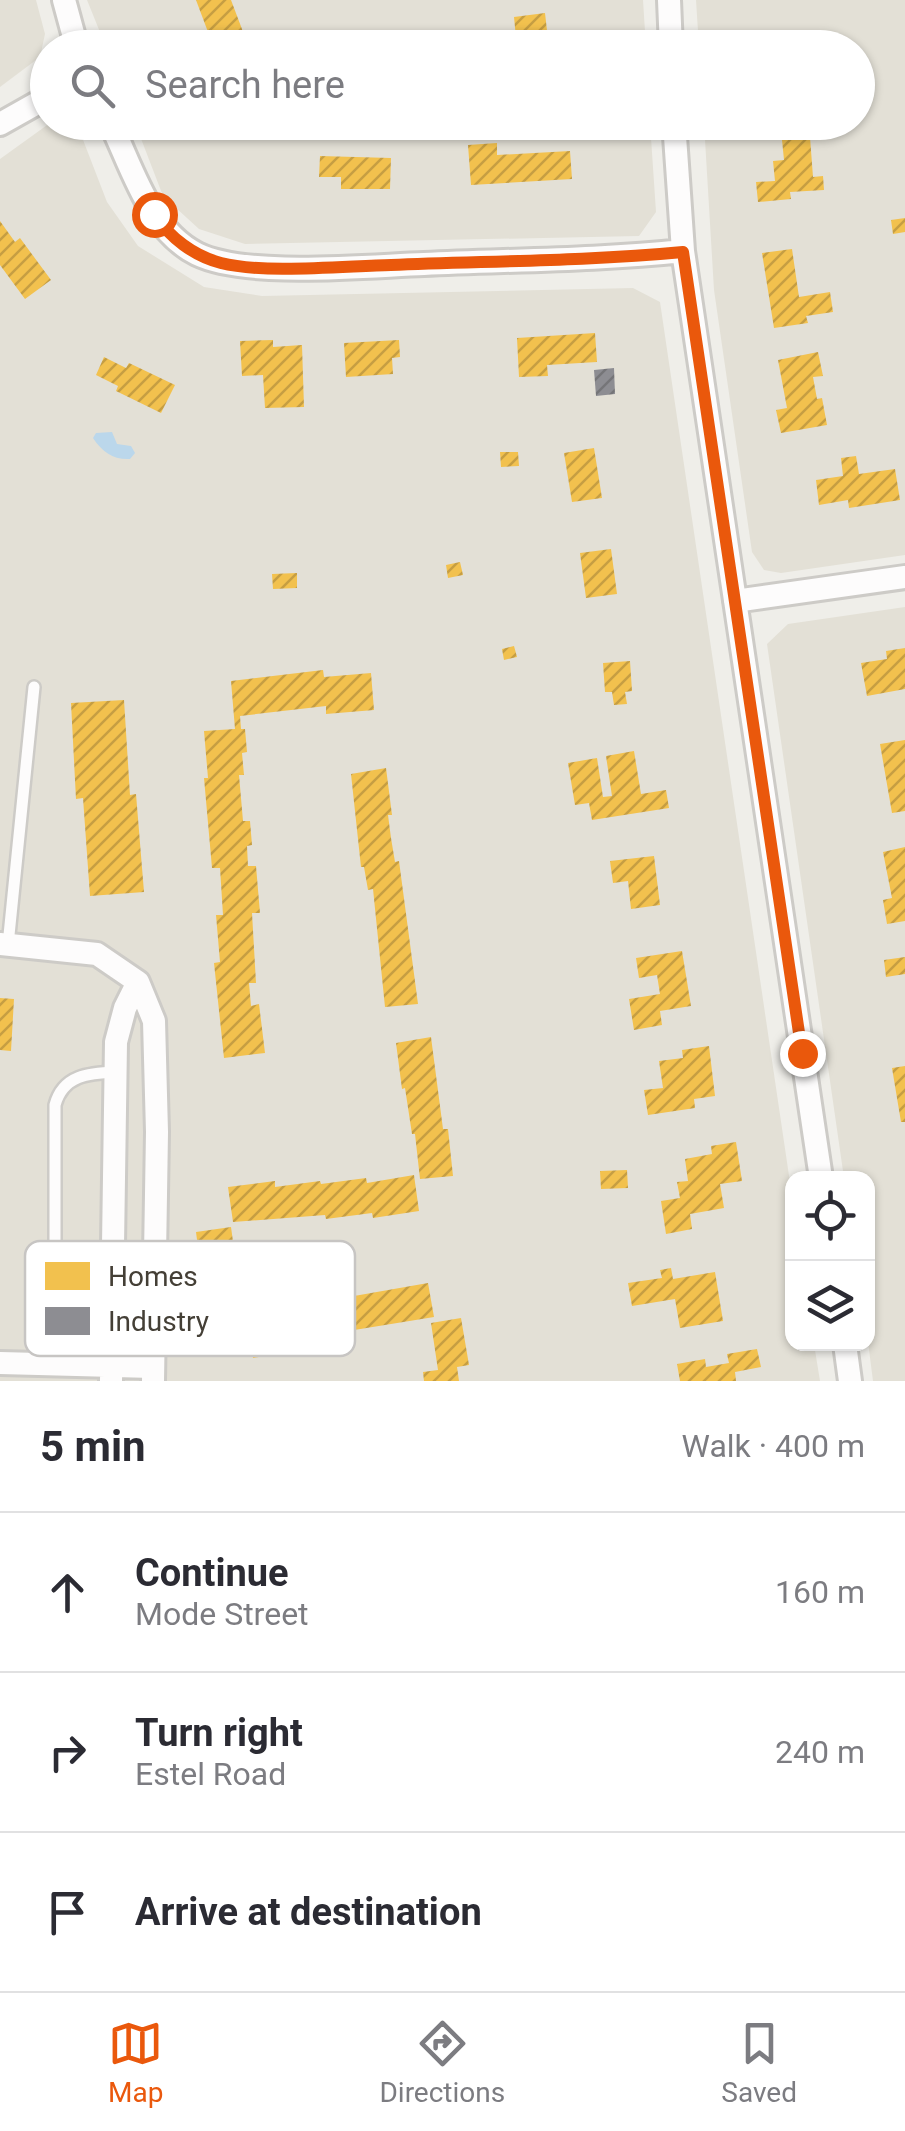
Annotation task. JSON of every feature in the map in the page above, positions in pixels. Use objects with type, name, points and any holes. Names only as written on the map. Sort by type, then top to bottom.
[{"type":"street","points":[[64,0],[72,30]]},
{"type":"street","points":[[669,0],[670,30]]},
{"type":"street","points":[[0,124],[30,107]]},
{"type":"street","points":[[119,140],[159,221],[196,253],[223,263],[253,267],[344,266],[683,252]]},
{"type":"street","points":[[675,140],[683,252],[819,1171]]},
{"type":"street","points":[[735,601],[905,577]]},
{"type":"street","points":[[4,944],[97,954],[138,982],[154,1022],[155,1241]]},
{"type":"street","points":[[113,1241],[120,1025],[138,982]]},
{"type":"street","points":[[846,1351],[850,1381]]},
{"type":"street","points":[[0,1364],[55,1364],[111,1373],[153,1374]]},
{"type":"lane","points":[[4,944],[34,687]]},
{"type":"lane","points":[[55,1241],[55,1104],[59,1090],[74,1078],[116,1072]]},
{"type":"lane","points":[[55,1356],[55,1364]]},
{"type":"shaded area","points":[[0,0],[36,0],[44,30],[30,30],[30,64],[0,87]]},
{"type":"shaded area","points":[[87,0],[643,0],[645,30],[99,30]]},
{"type":"shaded area","points":[[696,0],[905,0],[905,555],[781,573],[764,570],[752,552],[714,290],[705,140],[875,140],[875,30],[698,30]]},
{"type":"shaded area","points":[[30,137],[83,140],[107,202],[138,246],[204,287],[262,296],[633,288],[660,302],[788,1171],[785,1171],[785,1351],[815,1351],[820,1381],[0,1381],[0,159]]},
{"type":"shaded area","points":[[142,140],[651,140],[656,212],[639,236],[245,244],[199,229],[163,196]]},
{"type":"shaded area","points":[[905,607],[905,1381],[873,1381],[869,1351],[875,1351],[875,1171],[843,1171],[767,644],[788,624]]},
{"type":"water","points":[[112,432],[117,444],[131,446],[135,453],[130,459],[109,454],[93,438],[96,433]]},
{"type":"building: Homes","points":[[196,0],[231,0],[242,30],[207,30]]},
{"type":"building: Homes","points":[[545,13],[547,30],[515,30],[514,17]]},
{"type":"building: Homes","points":[[782,140],[810,140],[813,177],[823,176],[824,190],[790,192],[791,199],[758,202],[756,182],[775,181],[773,161],[784,160]]},
{"type":"building: Homes","points":[[497,143],[497,155],[570,151],[572,179],[471,185],[468,145]]},
{"type":"building: Homes","points":[[320,156],[391,158],[390,189],[341,189],[341,177],[319,177]]},
{"type":"building: Homes","points":[[905,218],[905,232],[893,234],[891,220]]},
{"type":"building: Homes","points":[[0,221],[15,242],[20,238],[51,280],[25,299],[0,265]]},
{"type":"building: Homes","points":[[792,249],[799,297],[830,292],[833,312],[806,316],[808,323],[774,328],[762,253]]},
{"type":"building: Homes","points":[[595,333],[597,362],[547,365],[548,376],[519,377],[517,338]]},
{"type":"building: Homes","points":[[273,340],[273,347],[302,345],[304,407],[265,408],[263,375],[242,376],[240,341]]},
{"type":"building: Homes","points":[[399,340],[400,357],[392,358],[393,374],[346,377],[344,343]]},
{"type":"building: Homes","points":[[818,352],[823,376],[813,377],[827,425],[781,433],[776,410],[787,408],[778,360]]},
{"type":"building: Homes","points":[[104,357],[126,368],[129,363],[175,385],[161,413],[116,391],[118,386],[96,375]]},
{"type":"building: Homes","points":[[594,448],[602,498],[572,502],[564,453]]},
{"type":"building: Homes","points":[[500,452],[518,452],[519,466],[501,467]]},
{"type":"building: Homes","points":[[856,456],[859,474],[895,469],[900,500],[849,508],[848,500],[819,505],[816,480],[843,476],[841,458]]},
{"type":"building: Homes","points":[[611,549],[617,594],[586,598],[580,553]]},
{"type":"building: Homes","points":[[460,562],[463,575],[448,578],[446,565]]},
{"type":"building: Homes","points":[[297,573],[297,588],[273,589],[272,574]]},
{"type":"building: Homes","points":[[514,646],[517,657],[504,660],[502,649]]},
{"type":"building: Homes","points":[[905,648],[905,689],[867,696],[861,663],[887,659],[886,651]]},
{"type":"building: Homes","points":[[630,661],[632,691],[625,692],[627,704],[614,705],[612,692],[605,692],[603,663]]},
{"type":"building: Homes","points":[[323,670],[324,677],[371,673],[374,710],[326,714],[326,706],[240,716],[247,752],[242,753],[244,775],[239,775],[243,821],[250,821],[252,845],[247,846],[248,866],[256,866],[260,913],[252,913],[256,983],[249,983],[251,1006],[259,1004],[265,1053],[224,1058],[214,963],[220,962],[216,915],[223,915],[220,868],[212,868],[204,731],[235,729],[231,681]]},
{"type":"building: Homes","points":[[124,700],[130,795],[136,794],[144,892],[90,896],[83,798],[76,799],[71,703]]},
{"type":"building: Homes","points":[[905,740],[905,811],[892,813],[880,744]]},
{"type":"building: Homes","points":[[634,751],[641,794],[666,790],[669,808],[592,820],[589,803],[575,805],[568,763],[597,758],[603,797],[612,796],[606,756]]},
{"type":"building: Homes","points":[[386,768],[391,838],[395,862],[399,861],[418,1004],[385,1007],[373,889],[368,890],[361,867],[351,774]]},
{"type":"building: Homes","points":[[905,847],[905,921],[887,924],[883,900],[892,898],[883,852]]},
{"type":"building: Homes","points":[[654,856],[660,905],[631,909],[628,881],[613,883],[610,861]]},
{"type":"building: Homes","points":[[682,951],[691,1006],[660,1011],[662,1025],[634,1030],[629,999],[660,994],[657,975],[639,978],[636,958]]},
{"type":"building: Homes","points":[[905,957],[905,974],[886,977],[884,960]]},
{"type":"building: Homes","points":[[0,998],[14,999],[11,1051],[0,1050]]},
{"type":"building: Homes","points":[[431,1037],[453,1176],[420,1179],[396,1043]]},
{"type":"building: Homes","points":[[709,1046],[715,1096],[694,1099],[695,1108],[648,1115],[644,1090],[663,1088],[659,1061],[683,1058],[682,1050]]},
{"type":"building: Homes","points":[[905,1066],[905,1122],[901,1122],[892,1068]]},
{"type":"building: Homes","points":[[736,1142],[742,1181],[720,1184],[724,1208],[690,1214],[692,1229],[666,1234],[661,1201],[680,1198],[677,1182],[688,1181],[685,1159],[712,1154],[711,1146]]},
{"type":"building: Homes","points":[[627,1170],[628,1188],[601,1189],[600,1171]]},
{"type":"building: Homes","points":[[414,1175],[419,1211],[373,1218],[372,1213],[326,1219],[325,1215],[233,1222],[228,1187],[275,1181],[275,1187],[320,1181],[321,1184],[366,1178],[367,1183]]},
{"type":"building: Homes","points":[[231,1227],[233,1241],[197,1241],[196,1232]]},
{"type":"building: Homes","points":[[671,1268],[673,1279],[715,1272],[723,1321],[680,1328],[675,1299],[632,1306],[628,1283],[662,1278],[660,1270]]},
{"type":"building: Homes","points":[[428,1283],[434,1317],[355,1330],[355,1296]]},
{"type":"building: Homes","points":[[461,1318],[469,1365],[457,1367],[459,1381],[424,1381],[423,1372],[438,1370],[431,1323]]},
{"type":"building: Homes","points":[[757,1349],[761,1367],[735,1372],[736,1381],[680,1381],[677,1364],[705,1359],[706,1367],[729,1363],[727,1354]]},
{"type":"building: Industry","points":[[614,368],[615,394],[596,396],[594,370]]},
{"type":"route","points":[[154,214],[176,239],[196,253],[223,263],[253,267],[683,252],[802,1053]]}]
